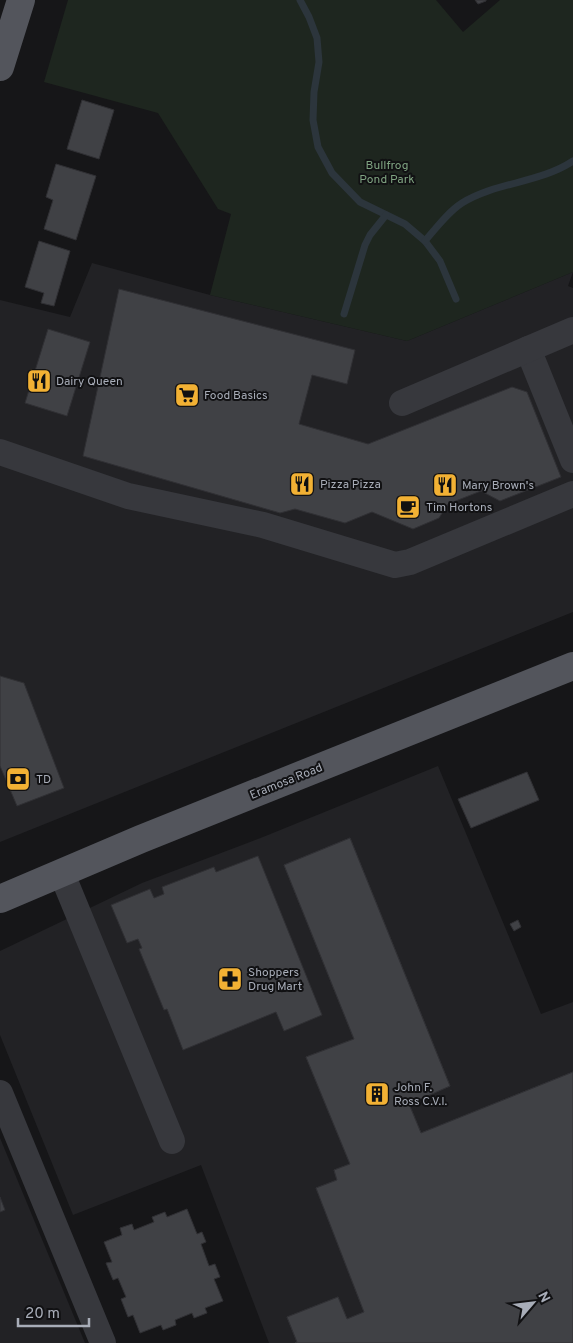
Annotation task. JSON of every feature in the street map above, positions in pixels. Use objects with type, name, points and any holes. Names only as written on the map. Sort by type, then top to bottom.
[{"type":"main road","points":[[0,67],[21,0]]},
{"type":"main road","name":"Eramosa Road","points":[[1,896],[62,874],[141,839],[573,666]]},
{"type":"lane","points":[[402,403],[573,330]]},
{"type":"lane","points":[[528,349],[573,460]]},
{"type":"lane","points":[[0,452],[128,496],[263,525],[395,565],[410,562],[573,494]]},
{"type":"lane","points":[[62,874],[172,1141]]},
{"type":"lane","points":[[0,1093],[103,1343]]},
{"type":"shaded area","points":[[92,263],[210,295],[407,341],[573,272],[568,286],[573,288],[573,612],[0,842],[0,300],[70,317]]},
{"type":"shaded area","points":[[438,766],[541,1014],[573,1002],[573,1343],[269,1343],[201,1165],[73,1215],[0,1035],[0,951],[142,883],[263,837]]},
{"type":"shaded area","points":[[0,1138],[85,1343],[0,1343]]},
{"type":"green space","name":"Bullfrog Pond Park","points":[[68,0],[436,0],[463,32],[500,0],[573,0],[573,272],[407,341],[210,295],[231,214],[218,209],[158,113],[44,82]]},
{"type":"building","points":[[475,0],[486,0],[486,1],[478,4]]},
{"type":"building","points":[[82,100],[114,110],[99,159],[67,149]]},
{"type":"building","points":[[56,164],[96,176],[76,240],[44,229],[53,200],[46,197]]},
{"type":"building","points":[[39,241],[70,251],[54,306],[41,303],[44,293],[25,287]]},
{"type":"building","points":[[119,289],[355,350],[347,384],[312,375],[299,424],[368,444],[512,387],[527,392],[561,477],[500,501],[481,491],[448,504],[439,518],[413,529],[372,512],[345,523],[295,509],[280,513],[83,456]]},
{"type":"building","points":[[48,329],[90,342],[67,416],[25,403]]},
{"type":"building","points":[[0,676],[24,683],[64,788],[17,806],[0,766]]},
{"type":"building","points":[[527,772],[539,800],[471,828],[458,799]]},
{"type":"building","name":"John F. Ross C.V.I.","points":[[350,838],[450,1086],[409,1104],[421,1133],[573,1072],[573,1335],[553,1343],[295,1343],[297,1342],[287,1317],[338,1297],[347,1319],[364,1312],[316,1188],[337,1180],[334,1170],[350,1164],[306,1057],[354,1039],[284,865]],"holes":[[[512,1203],[524,1235],[550,1225],[565,1262],[474,1299],[485,1325],[454,1339],[436,1298],[414,1308],[390,1253]]]},
{"type":"building","name":"John F. Ross C.V.I.","points":[[350,838],[450,1086],[409,1104],[421,1133],[573,1072],[573,1343],[295,1343],[297,1342],[287,1317],[338,1297],[347,1319],[364,1312],[316,1188],[337,1180],[334,1170],[350,1164],[306,1057],[354,1039],[284,865]]},
{"type":"building","name":"Shoppers Drug Mart","points":[[258,856],[322,1015],[284,1031],[276,1012],[183,1050],[167,1009],[164,1010],[139,949],[142,948],[138,939],[127,943],[111,905],[150,889],[154,898],[164,894],[162,887],[214,867],[216,872]]},
{"type":"building","points":[[518,920],[521,927],[514,931],[510,924]]},
{"type":"building","points":[[0,1197],[5,1210],[0,1212]]},
{"type":"building","points":[[187,1209],[197,1234],[202,1232],[206,1242],[201,1244],[209,1266],[215,1264],[220,1277],[214,1279],[223,1301],[205,1308],[207,1313],[194,1318],[192,1313],[175,1320],[176,1325],[163,1330],[161,1325],[140,1333],[133,1315],[128,1317],[121,1299],[126,1297],[118,1278],[113,1280],[106,1263],[112,1262],[104,1242],[122,1235],[120,1228],[132,1224],[134,1230],[154,1222],[152,1217],[165,1212],[167,1217]]},
{"type":"waterway","points":[[300,0],[317,38],[319,62],[314,92],[313,120],[318,147],[332,173],[360,202],[405,224],[425,241],[440,261],[456,299]]},
{"type":"waterway","points":[[425,241],[447,216],[462,203],[489,191],[547,174],[573,161]]},
{"type":"waterway","points":[[344,314],[365,245],[370,235],[386,215]]},
{"type":"place","name":"Dairy Queen","points":[[39,381]]},
{"type":"place","name":"Food Basics","points":[[187,395]]},
{"type":"place","name":"Pizza Pizza","points":[[302,484]]},
{"type":"place","name":"Mary Brown's","points":[[445,485]]},
{"type":"place","name":"Tim Hortons","points":[[408,507]]},
{"type":"place","name":"TD","points":[[18,779]]},
{"type":"place","name":"Shoppers Drug Mart","points":[[230,979]]},
{"type":"place","name":"John F. Ross C.V.I.","points":[[377,1094]]}]
